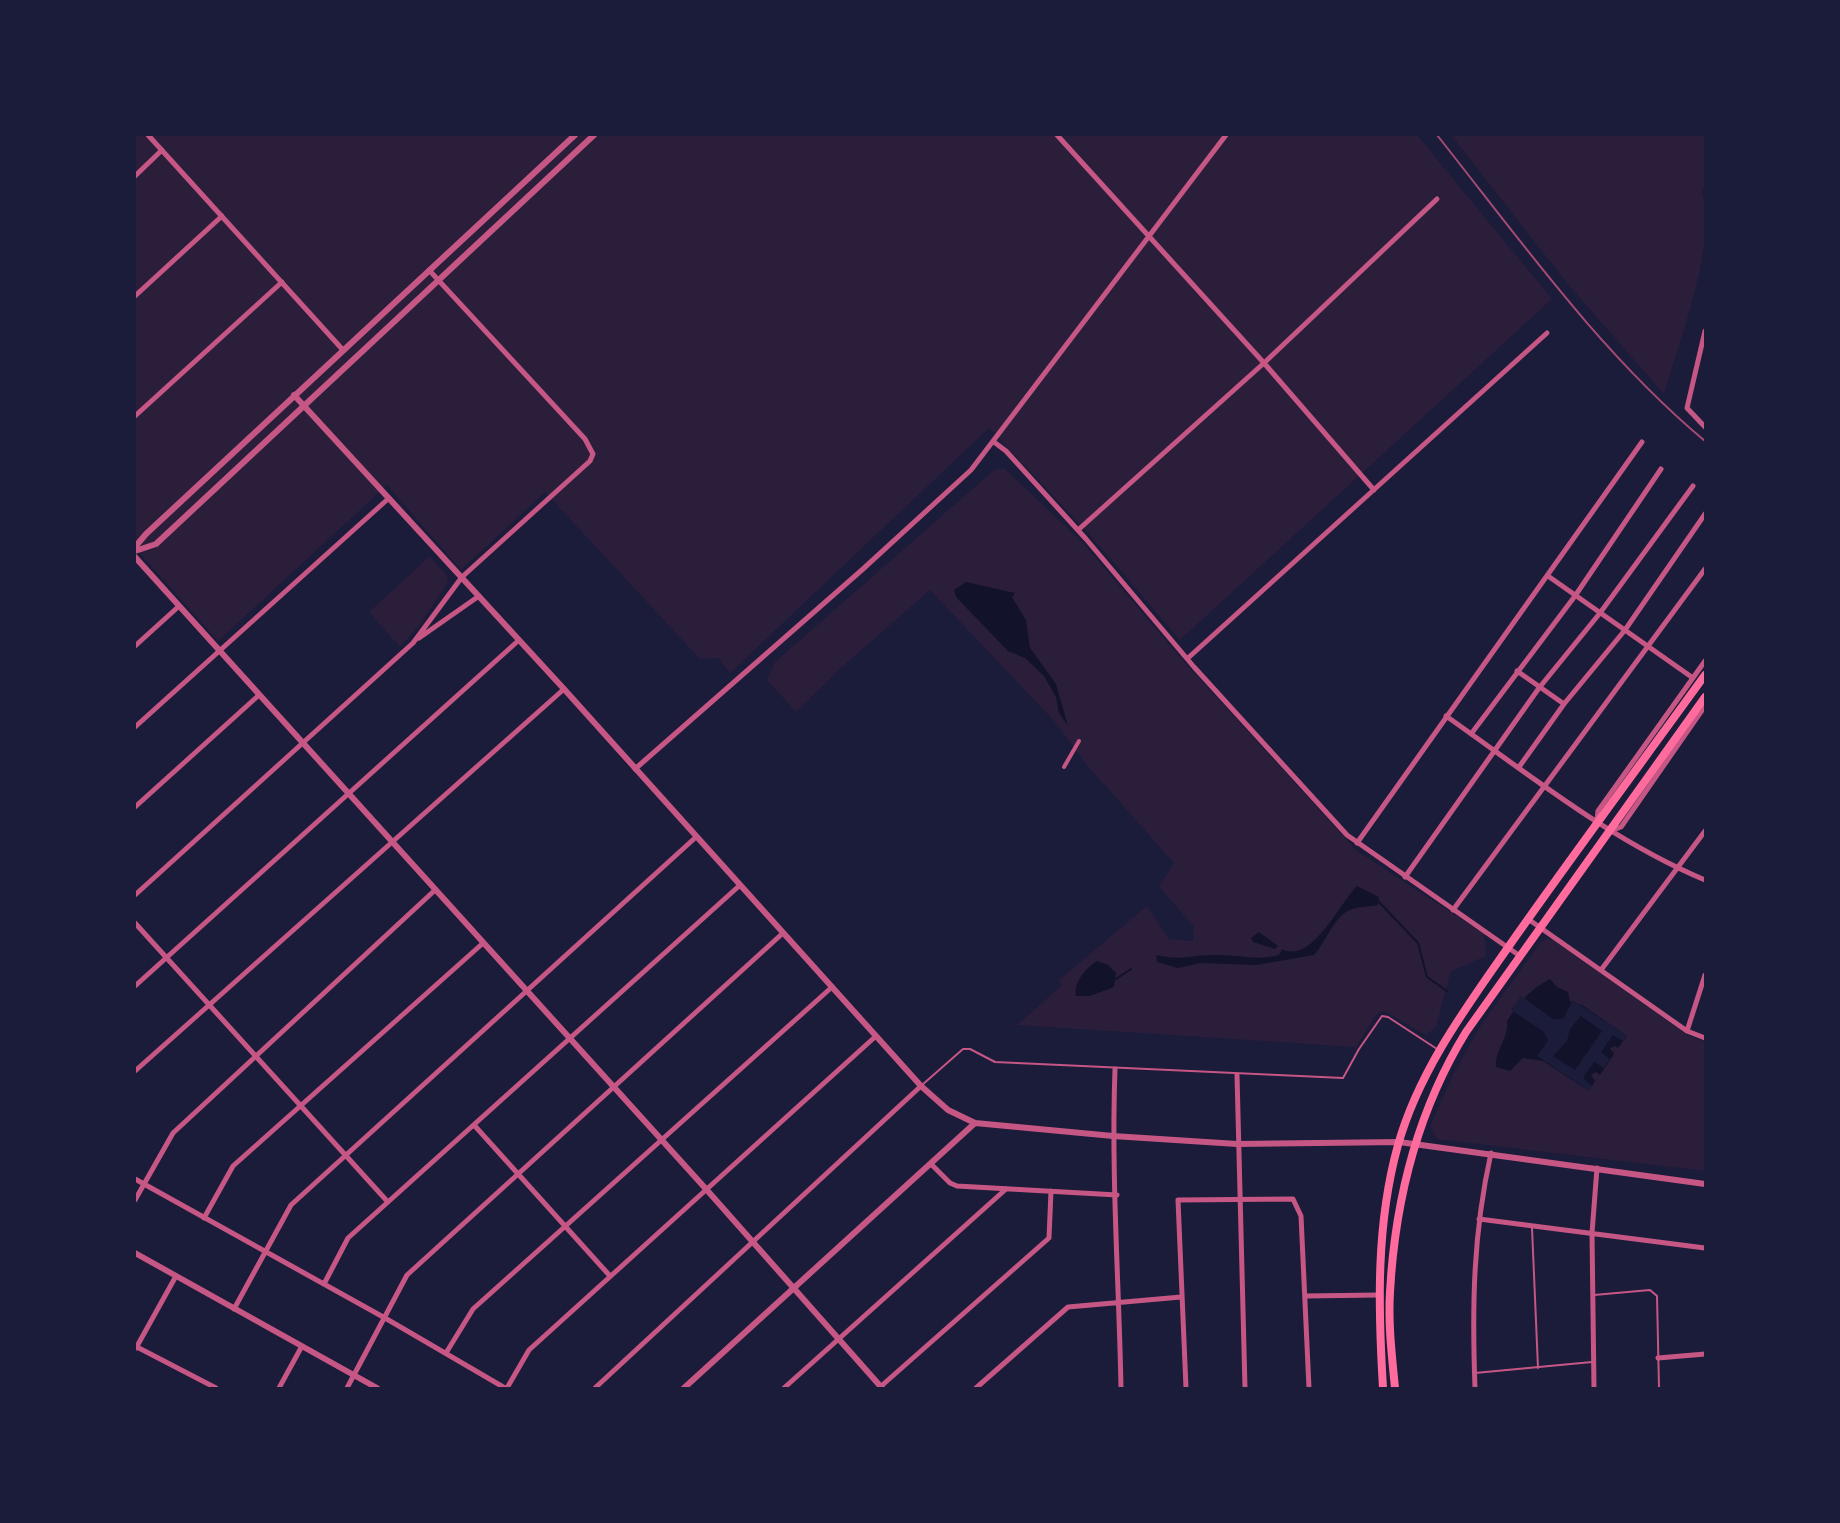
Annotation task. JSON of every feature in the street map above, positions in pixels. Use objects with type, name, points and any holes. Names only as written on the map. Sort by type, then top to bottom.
[{"type":"main road","points":[[1383,1388],[1378,1295],[1381,1241],[1399,1142],[1439,1050],[1528,919],[1705,675]]},
{"type":"main road","points":[[1395,1388],[1390,1294],[1394,1239],[1414,1144],[1451,1055],[1705,697]]},
{"type":"street","points":[[148,135],[343,350]]},
{"type":"street","points":[[135,549],[146,534],[575,135]]},
{"type":"street","points":[[135,549],[156,544],[594,135]]},
{"type":"street","points":[[1057,135],[1374,490]]},
{"type":"street","points":[[635,769],[912,525],[971,470],[1226,135]]},
{"type":"street","points":[[135,176],[162,150]]},
{"type":"street","points":[[1077,530],[1263,363],[1437,199]]},
{"type":"street","points":[[135,296],[222,216]]},
{"type":"street","points":[[413,643],[462,577],[586,466],[593,454],[585,439],[429,270]]},
{"type":"street","points":[[135,416],[282,282]]},
{"type":"street","points":[[1705,330],[1687,408],[1705,427]]},
{"type":"street","points":[[1188,658],[1547,333]]},
{"type":"street","points":[[294,395],[564,689],[921,1086],[948,1110],[975,1123],[1113,1137],[1237,1144],[1399,1142],[1705,1184]]},
{"type":"street","points":[[994,442],[1006,451],[1188,658],[1357,843],[1520,956]]},
{"type":"street","points":[[1357,843],[1642,442]]},
{"type":"street","points":[[1471,734],[1575,596],[1661,469]]},
{"type":"street","points":[[1405,877],[1539,688],[1600,613],[1693,486]]},
{"type":"street","points":[[135,727],[389,498]]},
{"type":"street","points":[[1518,767],[1564,704],[1625,630],[1705,514]]},
{"type":"street","points":[[135,557],[434,891],[706,1189],[880,1388],[1049,1238],[1051,1191]]},
{"type":"street","points":[[1453,910],[1705,568]]},
{"type":"street","points":[[1548,576],[1693,678]]},
{"type":"street","points":[[135,896],[413,643],[479,596]]},
{"type":"street","points":[[135,646],[178,607]]},
{"type":"street","points":[[135,986],[519,640]]},
{"type":"street","points":[[1597,824],[1598,811],[1705,661]]},
{"type":"street","points":[[1517,671],[1564,704]]},
{"type":"street","points":[[135,1071],[564,689]]},
{"type":"street","points":[[135,807],[259,695]]},
{"type":"street","points":[[1608,831],[1621,827],[1705,706]]},
{"type":"street","points":[[1446,716],[1608,831],[1676,868],[1705,880]]},
{"type":"street","points":[[1064,767],[1079,741]]},
{"type":"street","points":[[1602,970],[1705,831]]},
{"type":"street","points":[[234,1309],[291,1205],[696,837]]},
{"type":"street","points":[[324,1284],[348,1238],[740,886]]},
{"type":"street","points":[[135,1200],[173,1133],[434,891]]},
{"type":"street","points":[[1528,919],[1687,1031],[1705,1038]]},
{"type":"street","points":[[135,923],[387,1202]]},
{"type":"street","points":[[348,1388],[407,1275],[783,933]]},
{"type":"street","points":[[204,1218],[232,1166],[482,944]]},
{"type":"street","points":[[1687,1031],[1705,975]]},
{"type":"street","points":[[446,1353],[473,1309],[832,987]]},
{"type":"street","points":[[135,1179],[506,1388],[529,1350],[876,1036]]},
{"type":"street","points":[[1112,1388],[1121,1387],[1117,1195],[1113,1137],[1115,1069]]},
{"type":"street","points":[[1237,1075],[1245,1388]]},
{"type":"street","points":[[595,1388],[921,1086]]},
{"type":"street","points":[[684,1388],[932,1165],[975,1123]]},
{"type":"street","points":[[474,1125],[610,1276]]},
{"type":"street","points":[[1475,1388],[1473,1274],[1479,1219],[1491,1154]]},
{"type":"street","points":[[932,1165],[953,1185],[1117,1195]]},
{"type":"street","points":[[1594,1388],[1591,1295],[1592,1233],[1597,1168]]},
{"type":"street","points":[[784,1388],[837,1338],[1006,1189]]},
{"type":"street","points":[[1186,1388],[1178,1200],[1293,1199],[1301,1216],[1309,1388]]},
{"type":"street","points":[[1479,1219],[1705,1248]]},
{"type":"street","points":[[135,1253],[377,1388]]},
{"type":"street","points":[[176,1276],[135,1347],[204,1385],[216,1388]]},
{"type":"street","points":[[1305,1296],[1378,1295]]},
{"type":"street","points":[[976,1388],[1068,1307],[1181,1297]]},
{"type":"street","points":[[279,1388],[302,1346]]},
{"type":"street","points":[[1658,1358],[1705,1354]]},
{"type":"lane","points":[[921,1086],[963,1049],[970,1049],[995,1062],[1237,1075],[1343,1078],[1359,1049],[1382,1016],[1388,1017],[1439,1050]]},
{"type":"lane","points":[[1532,1225],[1538,1368]]},
{"type":"lane","points":[[1591,1295],[1650,1290],[1657,1296],[1659,1388]]},
{"type":"lane","points":[[1475,1373],[1592,1362]]},
{"type":"shaded area","points":[[135,135],[1417,135],[1552,299],[1180,640],[1090,535],[989,428],[730,673],[718,658],[700,659],[545,492],[461,570],[387,485],[218,641],[135,548]]},
{"type":"shaded area","points":[[1451,135],[1705,135],[1705,187],[1701,191],[1706,210],[1702,261],[1687,321],[1664,394],[1567,283]]},
{"type":"shaded area","points":[[1004,468],[1082,542],[1186,664],[1357,851],[1484,934],[1486,956],[1451,971],[1436,1027],[1426,1035],[1384,1011],[1377,1014],[1356,1047],[1017,1025],[1061,986],[1059,980],[1147,906],[1169,939],[1193,941],[1194,927],[1159,886],[1174,863],[1086,764],[1056,723],[930,590],[843,666],[796,712],[767,680],[775,662],[994,470]]},
{"type":"shaded area","points":[[430,556],[447,576],[448,582],[418,627],[400,647],[369,612]]},
{"type":"shaded area","points":[[966,582],[1015,593],[1012,597],[1026,620],[1030,648],[1056,684],[1068,726],[1059,713],[1056,697],[1044,676],[1025,658],[1008,651],[956,597],[954,590]]},
{"type":"shaded area","points":[[1357,886],[1379,897],[1378,905],[1359,907],[1341,916],[1314,955],[1256,965],[1201,963],[1178,968],[1157,962],[1156,955],[1173,958],[1217,955],[1264,958],[1279,955],[1282,949],[1293,952],[1304,948],[1325,929]]},
{"type":"shaded area","points":[[1259,932],[1278,946],[1275,949],[1253,942],[1251,938]]},
{"type":"shaded area","points":[[1547,939],[1554,940],[1689,1036],[1705,1042],[1705,1171],[1437,1139],[1430,1126],[1453,1075],[1481,1025],[1541,942]]},
{"type":"shaded area","points":[[1097,961],[1108,965],[1116,973],[1114,987],[1090,996],[1076,996],[1076,986],[1081,976]]},
{"type":"shaded area","points":[[1550,979],[1557,987],[1568,992],[1570,1001],[1582,1005],[1627,1036],[1618,1048],[1615,1046],[1610,1048],[1614,1054],[1600,1075],[1596,1072],[1591,1075],[1595,1081],[1589,1091],[1543,1061],[1523,1058],[1510,1071],[1496,1067],[1506,1033],[1507,1021],[1525,997]]},
{"type":"pier","points":[[1521,996],[1553,1019],[1563,1019],[1573,1000],[1627,1036],[1623,1041],[1613,1035],[1601,1052],[1610,1059],[1604,1068],[1594,1062],[1583,1078],[1592,1086],[1589,1091],[1537,1056],[1548,1041],[1544,1032],[1511,1010]],"holes":[[[1581,1016],[1602,1031],[1575,1070],[1553,1056],[1567,1041],[1570,1029]]]},
{"type":"waterway","points":[[1378,901],[1418,943],[1427,977],[1447,991]]},
{"type":"waterway","points":[[1116,979],[1131,969]]},
{"type":"railway","points":[[1437,135],[1531,255],[1597,334],[1667,407],[1705,441]]}]
